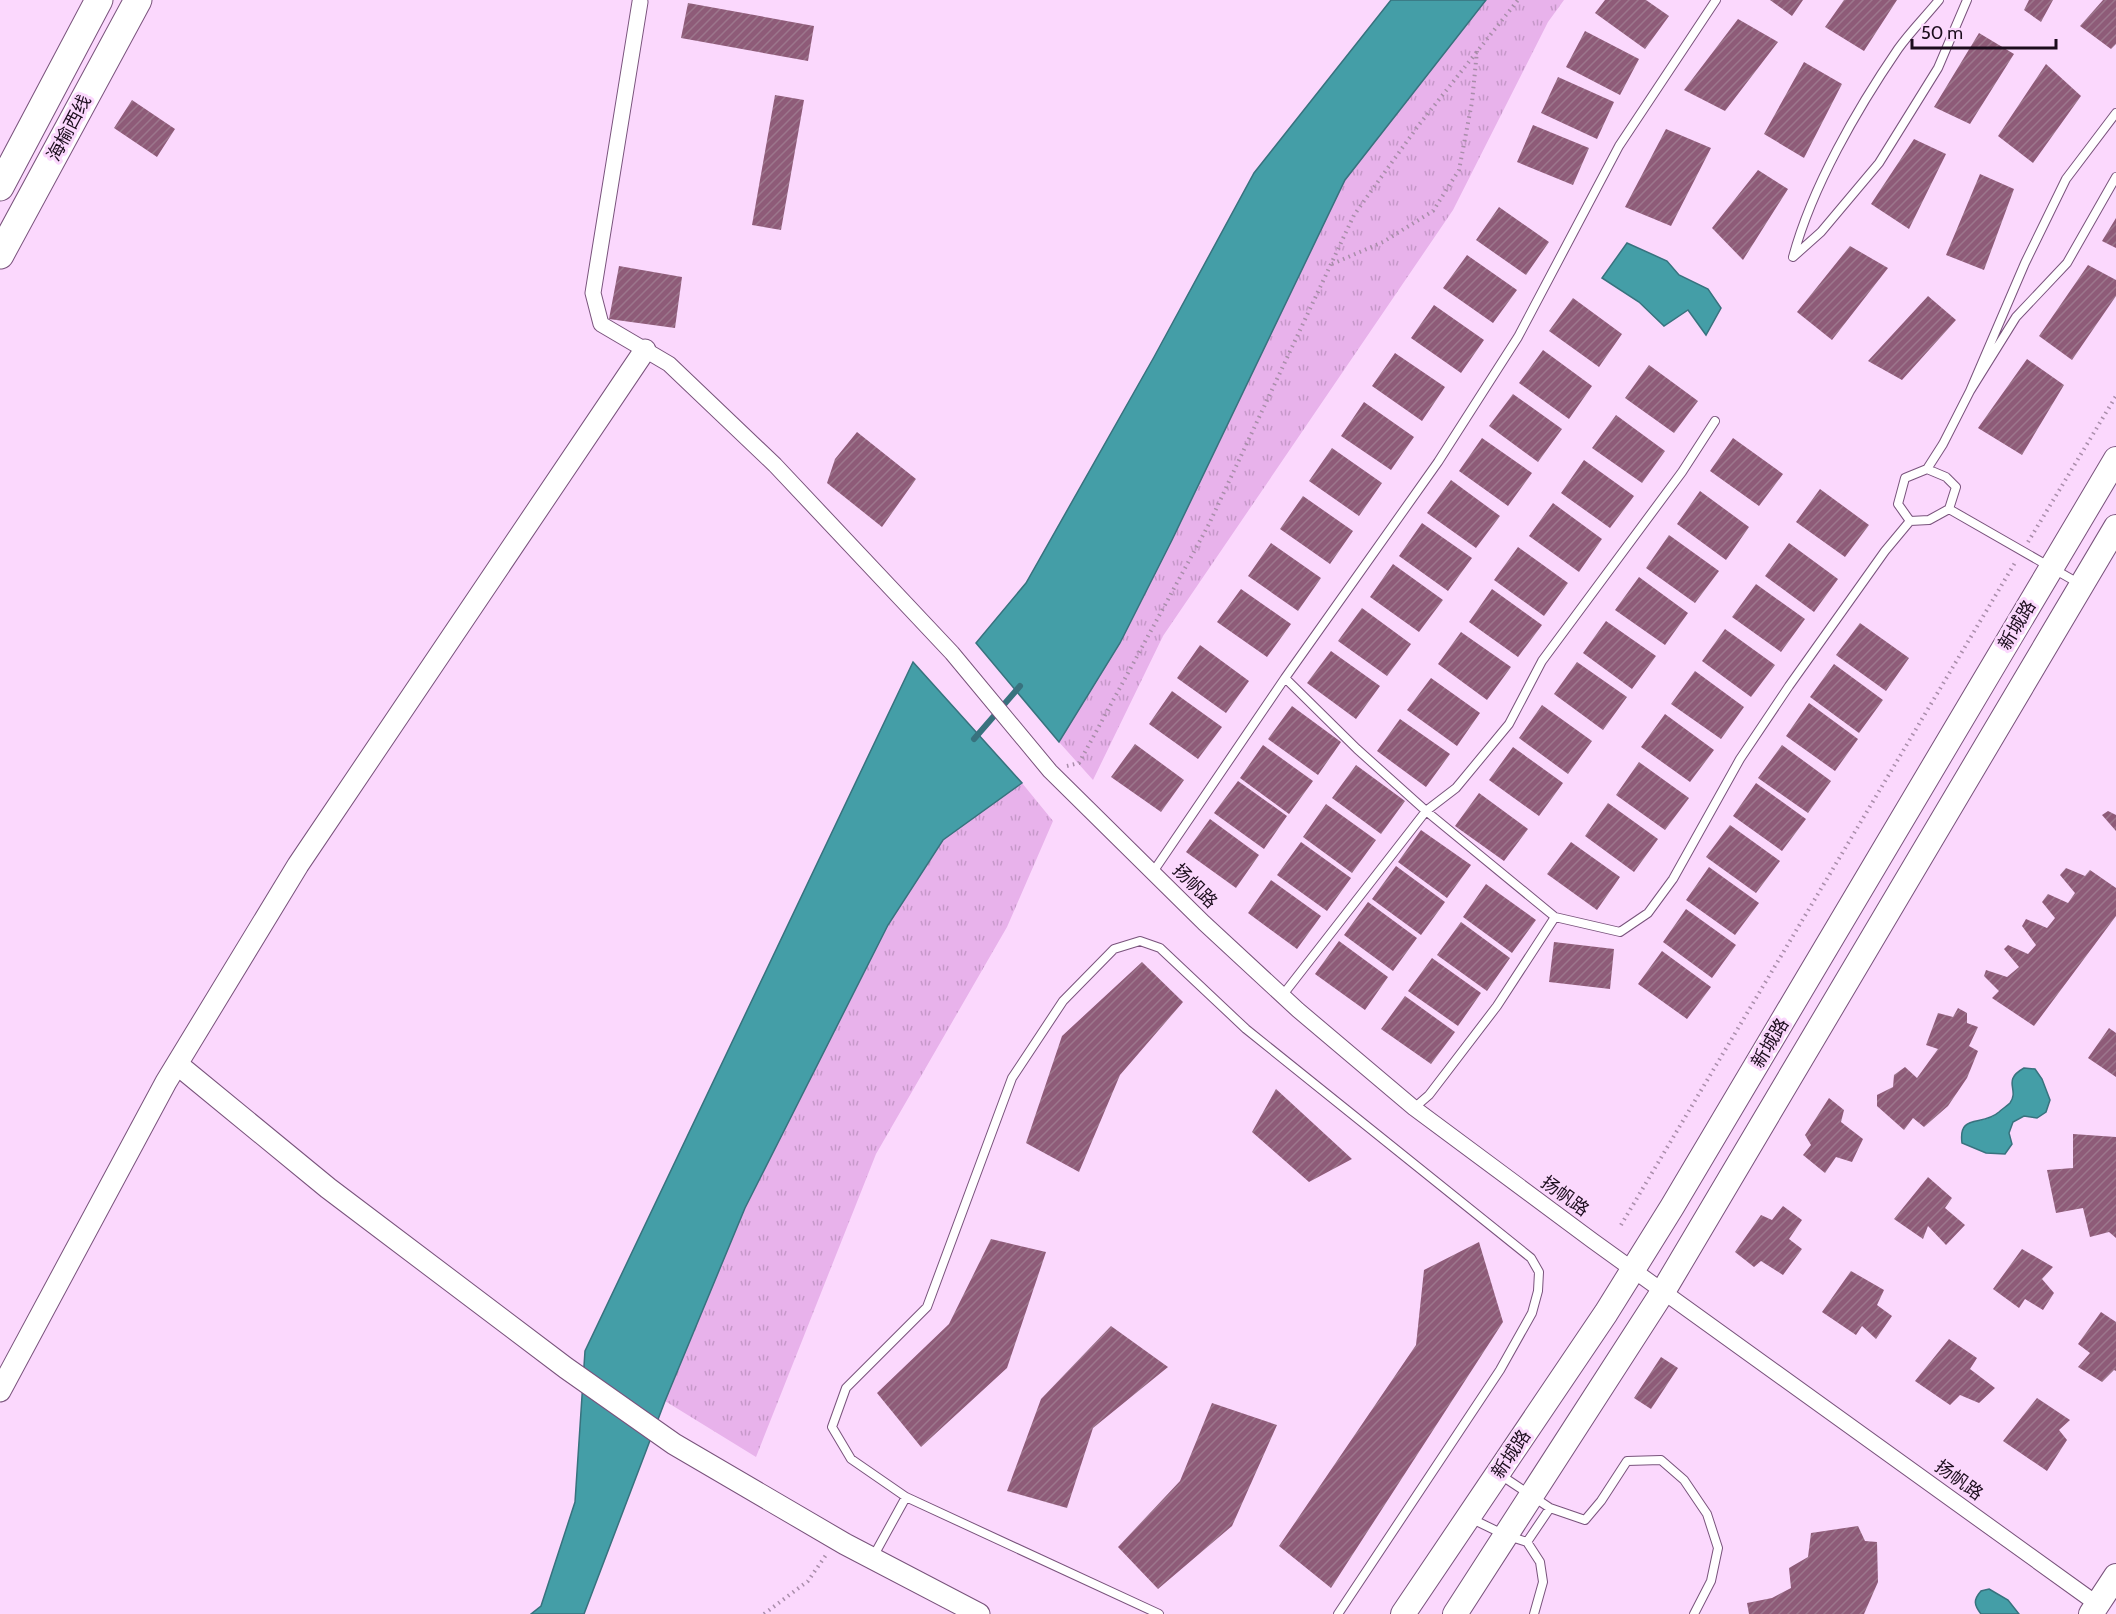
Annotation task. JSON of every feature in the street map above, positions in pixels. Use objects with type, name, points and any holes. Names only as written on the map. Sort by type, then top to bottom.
[{"type":"highway","name":"海榆西线","points":[[0,187],[99,0]]},
{"type":"highway","name":"海榆西线","points":[[0,255],[137,0]]},
{"type":"main road","name":"新城路","points":[[1403,1614],[1606,1313],[1685,1186],[2116,459]]},
{"type":"main road","name":"新城路","points":[[1455,1614],[1516,1539],[1540,1502],[2116,527]]},
{"type":"main road","points":[[2094,1609],[2116,1576]]},
{"type":"street","name":"扬帆路","points":[[640,2],[593,293],[601,324],[669,364],[775,465],[952,653],[1050,771],[1282,996],[1414,1108],[2094,1609]]},
{"type":"street","points":[[0,1391],[166,1082],[297,865],[645,350]]},
{"type":"street","points":[[177,1064],[328,1188],[566,1368],[674,1444],[837,1539],[979,1614]]},
{"type":"lane","points":[[1153,872],[1285,678],[1438,462],[1518,338],[1619,146],[1716,0]]},
{"type":"lane","points":[[1939,0],[1899,48],[1837,148],[1800,230],[1793,257],[1821,232],[1879,164],[1938,68],[1967,0]]},
{"type":"lane","points":[[1910,520],[1898,504],[1905,478],[1927,469],[1944,444],[1970,391],[2025,263],[2066,178],[2116,113]]},
{"type":"lane","points":[[1970,391],[2016,317],[2067,263],[2116,177]]},
{"type":"lane","points":[[1282,996],[1426,811],[1456,788],[1509,724],[1542,661],[1682,472],[1715,421]]},
{"type":"lane","points":[[1910,520],[1929,520],[1948,509],[1956,487],[1946,477],[1927,469]]},
{"type":"lane","points":[[1948,509],[2081,585]]},
{"type":"lane","points":[[1285,678],[1357,749],[1426,811],[1555,917],[1620,932],[1648,913],[1673,879],[1740,759],[1865,579],[1910,520]]},
{"type":"lane","points":[[1414,1108],[1429,1095],[1497,1006],[1555,917]]},
{"type":"lane","points":[[1159,1614],[906,1497],[851,1459],[832,1427],[846,1388],[927,1307],[1012,1078],[1063,1001],[1114,950],[1140,941],[1160,948],[1246,1029],[1531,1258],[1539,1272],[1538,1291],[1532,1313],[1500,1370],[1338,1614]]},
{"type":"lane","points":[[1498,1473],[1540,1502],[1585,1520],[1601,1501],[1627,1461],[1661,1460],[1684,1480],[1707,1514],[1718,1548],[1711,1581],[1694,1614]]},
{"type":"lane","points":[[873,1558],[906,1497]]},
{"type":"lane","points":[[1468,1518],[1516,1539],[1540,1562],[1543,1582],[1534,1614]]},
{"type":"path","points":[[1050,771],[1078,763],[1209,524],[1354,215],[1418,126],[1518,0]]},
{"type":"path","points":[[1332,264],[1383,242],[1433,211],[1459,170],[1472,102],[1478,50]]},
{"type":"path","points":[[1621,1226],[2116,396]]},
{"type":"path","points":[[764,1614],[808,1581],[837,1539]]},
{"type":"green space","points":[[1486,0],[1564,0],[1548,22],[1453,210],[1163,636],[1093,780],[1059,742],[1120,643],[1345,180]]},
{"type":"green space","points":[[1022,783],[1053,821],[1007,927],[876,1154],[756,1457],[665,1401],[745,1208],[888,925],[943,840]]},
{"type":"shaded area","points":[[1391,0],[1486,0],[1345,180],[1120,643],[1059,742],[976,643],[1026,583],[1154,357],[1254,173]]},
{"type":"shaded area","points":[[1627,243],[1667,261],[1679,275],[1708,289],[1721,308],[1706,335],[1688,310],[1664,326],[1639,302],[1602,278]]},
{"type":"shaded area","points":[[913,662],[1022,783],[943,840],[888,925],[745,1208],[665,1401],[584,1614],[531,1614],[541,1606],[575,1502],[585,1351]]},
{"type":"shaded area","points":[[2024,1068],[2035,1069],[2042,1079],[2050,1100],[2046,1112],[2037,1118],[2024,1116],[2013,1122],[2009,1133],[2012,1144],[2005,1154],[1986,1153],[1962,1143],[1962,1134],[1967,1124],[1992,1116],[2010,1103],[2013,1098],[2012,1081]]},
{"type":"shaded area","points":[[1989,1589],[2008,1600],[2019,1614],[1981,1614],[1976,1600],[1981,1591]]},
{"type":"building","points":[[1605,0],[1646,0],[1669,16],[1645,49],[1595,13]]},
{"type":"building","points":[[1770,0],[1803,0],[1792,16]]},
{"type":"building","points":[[1844,0],[1897,0],[1864,51],[1825,27]]},
{"type":"building","points":[[2029,0],[2053,0],[2041,22],[2024,10]]},
{"type":"building","points":[[2103,0],[2116,0],[2116,44],[2111,49],[2080,26]]},
{"type":"building","points":[[688,3],[814,26],[808,61],[681,38]]},
{"type":"building","points":[[1738,19],[1778,42],[1725,111],[1684,90]]},
{"type":"building","points":[[1585,31],[1639,59],[1620,95],[1566,67]]},
{"type":"building","points":[[1979,33],[2014,54],[1970,124],[1934,107]]},
{"type":"building","points":[[1804,62],[1842,84],[1804,158],[1764,134]]},
{"type":"building","points":[[2046,64],[2081,96],[2033,163],[1998,136]]},
{"type":"building","points":[[1558,77],[1614,102],[1597,139],[1541,113]]},
{"type":"building","points":[[775,95],[804,100],[781,230],[752,225]]},
{"type":"building","points":[[132,100],[175,129],[157,157],[114,128]]},
{"type":"building","points":[[1533,125],[1589,148],[1573,185],[1517,162]]},
{"type":"building","points":[[1666,129],[1711,148],[1671,226],[1625,207]]},
{"type":"building","points":[[1914,139],[1946,154],[1909,229],[1871,204]]},
{"type":"building","points":[[1758,170],[1788,189],[1743,260],[1712,228]]},
{"type":"building","points":[[1980,174],[2014,189],[1984,270],[1946,255]]},
{"type":"building","points":[[1499,207],[1549,242],[1526,275],[1476,240]]},
{"type":"building","points":[[2116,218],[2116,248],[2102,241]]},
{"type":"building","points":[[1850,246],[1888,268],[1832,340],[1797,312]]},
{"type":"building","points":[[1467,255],[1517,290],[1493,323],[1443,288]]},
{"type":"building","points":[[2088,265],[2116,280],[2116,296],[2072,360],[2039,336]]},
{"type":"building","points":[[619,266],[682,277],[675,328],[609,319]]},
{"type":"building","points":[[1928,296],[1956,320],[1902,380],[1868,361]]},
{"type":"building","points":[[1573,298],[1622,334],[1599,367],[1549,331]]},
{"type":"building","points":[[1434,305],[1484,340],[1461,373],[1411,338]]},
{"type":"building","points":[[1543,350],[1592,386],[1569,419],[1519,383]]},
{"type":"building","points":[[1395,353],[1445,387],[1422,421],[1372,386]]},
{"type":"building","points":[[2027,359],[2064,385],[2022,455],[1978,428]]},
{"type":"building","points":[[1649,365],[1698,401],[1674,433],[1625,398]]},
{"type":"building","points":[[1513,394],[1562,429],[1538,462],[1489,426]]},
{"type":"building","points":[[1364,402],[1414,437],[1391,470],[1341,436]]},
{"type":"building","points":[[1616,415],[1665,451],[1642,483],[1592,448]]},
{"type":"building","points":[[857,432],[916,479],[882,527],[827,483],[835,459]]},
{"type":"building","points":[[1482,438],[1532,473],[1508,506],[1459,471]]},
{"type":"building","points":[[1733,438],[1783,474],[1759,506],[1710,471]]},
{"type":"building","points":[[1332,448],[1382,483],[1359,516],[1309,481]]},
{"type":"building","points":[[1584,460],[1634,496],[1610,528],[1561,493]]},
{"type":"building","points":[[1451,480],[1500,516],[1476,548],[1427,513]]},
{"type":"building","points":[[1820,489],[1869,525],[1845,557],[1796,522]]},
{"type":"building","points":[[1700,491],[1749,527],[1726,560],[1677,524]]},
{"type":"building","points":[[1303,496],[1353,531],[1330,564],[1280,529]]},
{"type":"building","points":[[1553,503],[1602,539],[1579,572],[1529,536]]},
{"type":"building","points":[[1422,523],[1472,558],[1448,591],[1399,556]]},
{"type":"building","points":[[1669,535],[1719,571],[1695,603],[1646,568]]},
{"type":"building","points":[[1271,543],[1321,578],[1298,611],[1248,576]]},
{"type":"building","points":[[1789,543],[1838,579],[1814,612],[1765,576]]},
{"type":"building","points":[[1518,547],[1568,583],[1544,616],[1494,580]]},
{"type":"building","points":[[1393,564],[1443,600],[1419,632],[1370,597]]},
{"type":"building","points":[[1639,577],[1688,613],[1665,645],[1615,610]]},
{"type":"building","points":[[1756,584],[1805,619],[1781,652],[1732,617]]},
{"type":"building","points":[[1241,589],[1291,624],[1267,657],[1217,622]]},
{"type":"building","points":[[1492,589],[1542,625],[1518,657],[1469,622]]},
{"type":"building","points":[[1362,608],[1411,644],[1387,676],[1338,641]]},
{"type":"building","points":[[1606,621],[1656,656],[1632,689],[1583,653]]},
{"type":"building","points":[[1860,623],[1909,658],[1886,691],[1836,655]]},
{"type":"building","points":[[1725,629],[1775,665],[1751,697],[1702,661]]},
{"type":"building","points":[[1461,632],[1511,667],[1487,700],[1438,664]]},
{"type":"building","points":[[1200,645],[1249,681],[1226,713],[1177,678]]},
{"type":"building","points":[[1331,651],[1380,686],[1356,719],[1307,683]]},
{"type":"building","points":[[1577,662],[1627,697],[1603,730],[1554,694]]},
{"type":"building","points":[[1834,664],[1883,700],[1859,733],[1810,697]]},
{"type":"building","points":[[1695,671],[1744,707],[1721,739],[1671,704]]},
{"type":"building","points":[[1431,678],[1480,713],[1457,746],[1407,710]]},
{"type":"building","points":[[1172,691],[1222,727],[1198,759],[1149,724]]},
{"type":"building","points":[[1809,703],[1858,739],[1835,771],[1786,736]]},
{"type":"building","points":[[1542,705],[1592,741],[1568,774],[1519,738]]},
{"type":"building","points":[[1292,706],[1341,742],[1318,775],[1268,739]]},
{"type":"building","points":[[1665,714],[1714,750],[1690,782],[1641,747]]},
{"type":"building","points":[[1400,719],[1450,754],[1426,787],[1377,751]]},
{"type":"building","points":[[1135,744],[1184,780],[1161,812],[1111,777]]},
{"type":"building","points":[[1263,745],[1313,781],[1289,814],[1240,778]]},
{"type":"building","points":[[1782,745],[1831,781],[1808,813],[1758,778]]},
{"type":"building","points":[[1513,747],[1563,783],[1539,816],[1489,780]]},
{"type":"building","points":[[1639,762],[1689,798],[1665,830],[1616,795]]},
{"type":"building","points":[[1356,765],[1405,801],[1381,834],[1332,798]]},
{"type":"building","points":[[1238,781],[1287,816],[1264,849],[1214,813]]},
{"type":"building","points":[[1756,783],[1806,819],[1782,851],[1733,816]]},
{"type":"building","points":[[1479,793],[1528,829],[1504,861],[1455,826]]},
{"type":"building","points":[[1608,803],[1658,839],[1634,872],[1585,836]]},
{"type":"building","points":[[1326,804],[1376,840],[1352,873],[1303,837]]},
{"type":"building","points":[[2108,811],[2116,815],[2116,831],[2102,815]]},
{"type":"building","points":[[1210,819],[1259,855],[1236,888],[1186,852]]},
{"type":"building","points":[[1730,825],[1780,861],[1756,893],[1706,857]]},
{"type":"building","points":[[1421,830],[1471,865],[1447,898],[1398,862]]},
{"type":"building","points":[[1301,842],[1351,878],[1327,911],[1277,875]]},
{"type":"building","points":[[1571,842],[1620,877],[1597,910],[1547,874]]},
{"type":"building","points":[[1396,866],[1445,902],[1421,935],[1372,899]]},
{"type":"building","points":[[1709,867],[1759,903],[1735,935],[1686,900]]},
{"type":"building","points":[[2066,868],[2085,876],[2090,870],[2116,888],[2116,916],[2034,1026],[1992,998],[1999,991],[1984,976],[1986,970],[2007,977],[2019,967],[2004,949],[2008,945],[2028,954],[2036,945],[2022,926],[2026,919],[2047,928],[2055,918],[2042,902],[2048,894],[2068,903],[2075,893],[2060,875]]},
{"type":"building","points":[[1271,880],[1321,916],[1297,949],[1248,913]]},
{"type":"building","points":[[1486,884],[1536,920],[1512,953],[1463,917]]},
{"type":"building","points":[[1368,902],[1417,938],[1393,971],[1344,935]]},
{"type":"building","points":[[1686,909],[1736,945],[1712,978],[1663,942]]},
{"type":"building","points":[[1461,922],[1510,958],[1487,991],[1437,955]]},
{"type":"building","points":[[1339,941],[1388,977],[1365,1010],[1315,974]]},
{"type":"building","points":[[1554,942],[1614,949],[1610,989],[1549,982]]},
{"type":"building","points":[[1662,951],[1711,987],[1687,1019],[1638,984]]},
{"type":"building","points":[[1432,958],[1481,993],[1458,1026],[1408,991]]},
{"type":"building","points":[[1142,962],[1183,1002],[1120,1075],[1079,1172],[1026,1143],[1062,1036]]},
{"type":"building","points":[[1405,996],[1455,1032],[1431,1064],[1381,1029]]},
{"type":"building","points":[[1958,1008],[1967,1013],[1967,1023],[1978,1027],[1969,1046],[1978,1051],[1967,1078],[1948,1106],[1924,1127],[1913,1118],[1904,1130],[1877,1106],[1877,1095],[1893,1087],[1894,1075],[1905,1067],[1917,1078],[1938,1049],[1926,1045],[1938,1013],[1953,1017]]},
{"type":"building","points":[[2109,1028],[2116,1033],[2116,1077],[2088,1058]]},
{"type":"building","points":[[1276,1089],[1352,1159],[1309,1182],[1252,1132]]},
{"type":"building","points":[[1829,1098],[1844,1110],[1841,1122],[1863,1139],[1852,1162],[1836,1157],[1825,1173],[1803,1155],[1811,1145],[1805,1135]]},
{"type":"building","points":[[2073,1134],[2116,1137],[2116,1238],[2109,1232],[2090,1237],[2083,1208],[2056,1213],[2047,1170],[2073,1168]]},
{"type":"building","points":[[1928,1177],[1952,1198],[1945,1208],[1965,1225],[1946,1245],[1928,1226],[1923,1239],[1894,1219]]},
{"type":"building","points":[[1783,1206],[1802,1220],[1789,1239],[1802,1249],[1783,1275],[1761,1261],[1754,1267],[1735,1252],[1761,1215],[1772,1220]]},
{"type":"building","points":[[991,1239],[1046,1252],[1007,1368],[921,1447],[877,1393],[949,1324]]},
{"type":"building","points":[[1479,1242],[1503,1322],[1331,1588],[1279,1546],[1416,1345],[1424,1270]]},
{"type":"building","points":[[2022,1249],[2053,1267],[2042,1279],[2054,1293],[2043,1310],[2025,1299],[2019,1308],[1993,1289]]},
{"type":"building","points":[[1851,1271],[1884,1290],[1877,1305],[1892,1316],[1876,1339],[1862,1326],[1856,1335],[1822,1312]]},
{"type":"building","points":[[2101,1312],[2116,1322],[2116,1371],[2114,1370],[2102,1382],[2078,1367],[2090,1353],[2078,1344]]},
{"type":"building","points":[[1111,1326],[1168,1367],[1093,1428],[1067,1508],[1007,1491],[1041,1399]]},
{"type":"building","points":[[1949,1339],[1977,1358],[1970,1369],[1995,1388],[1979,1403],[1960,1395],[1950,1405],[1915,1381]]},
{"type":"building","points":[[1661,1357],[1678,1368],[1651,1409],[1634,1398]]},
{"type":"building","points":[[2037,1398],[2070,1420],[2059,1430],[2067,1440],[2047,1471],[2003,1441]]},
{"type":"building","points":[[1212,1403],[1277,1425],[1232,1526],[1158,1589],[1118,1547],[1180,1481]]},
{"type":"building","points":[[1858,1526],[1865,1541],[1877,1542],[1878,1582],[1864,1614],[1749,1614],[1747,1603],[1772,1598],[1791,1588],[1789,1568],[1808,1557],[1811,1533]]},
{"type":"waterway","points":[[974,739],[1020,686]]}]
